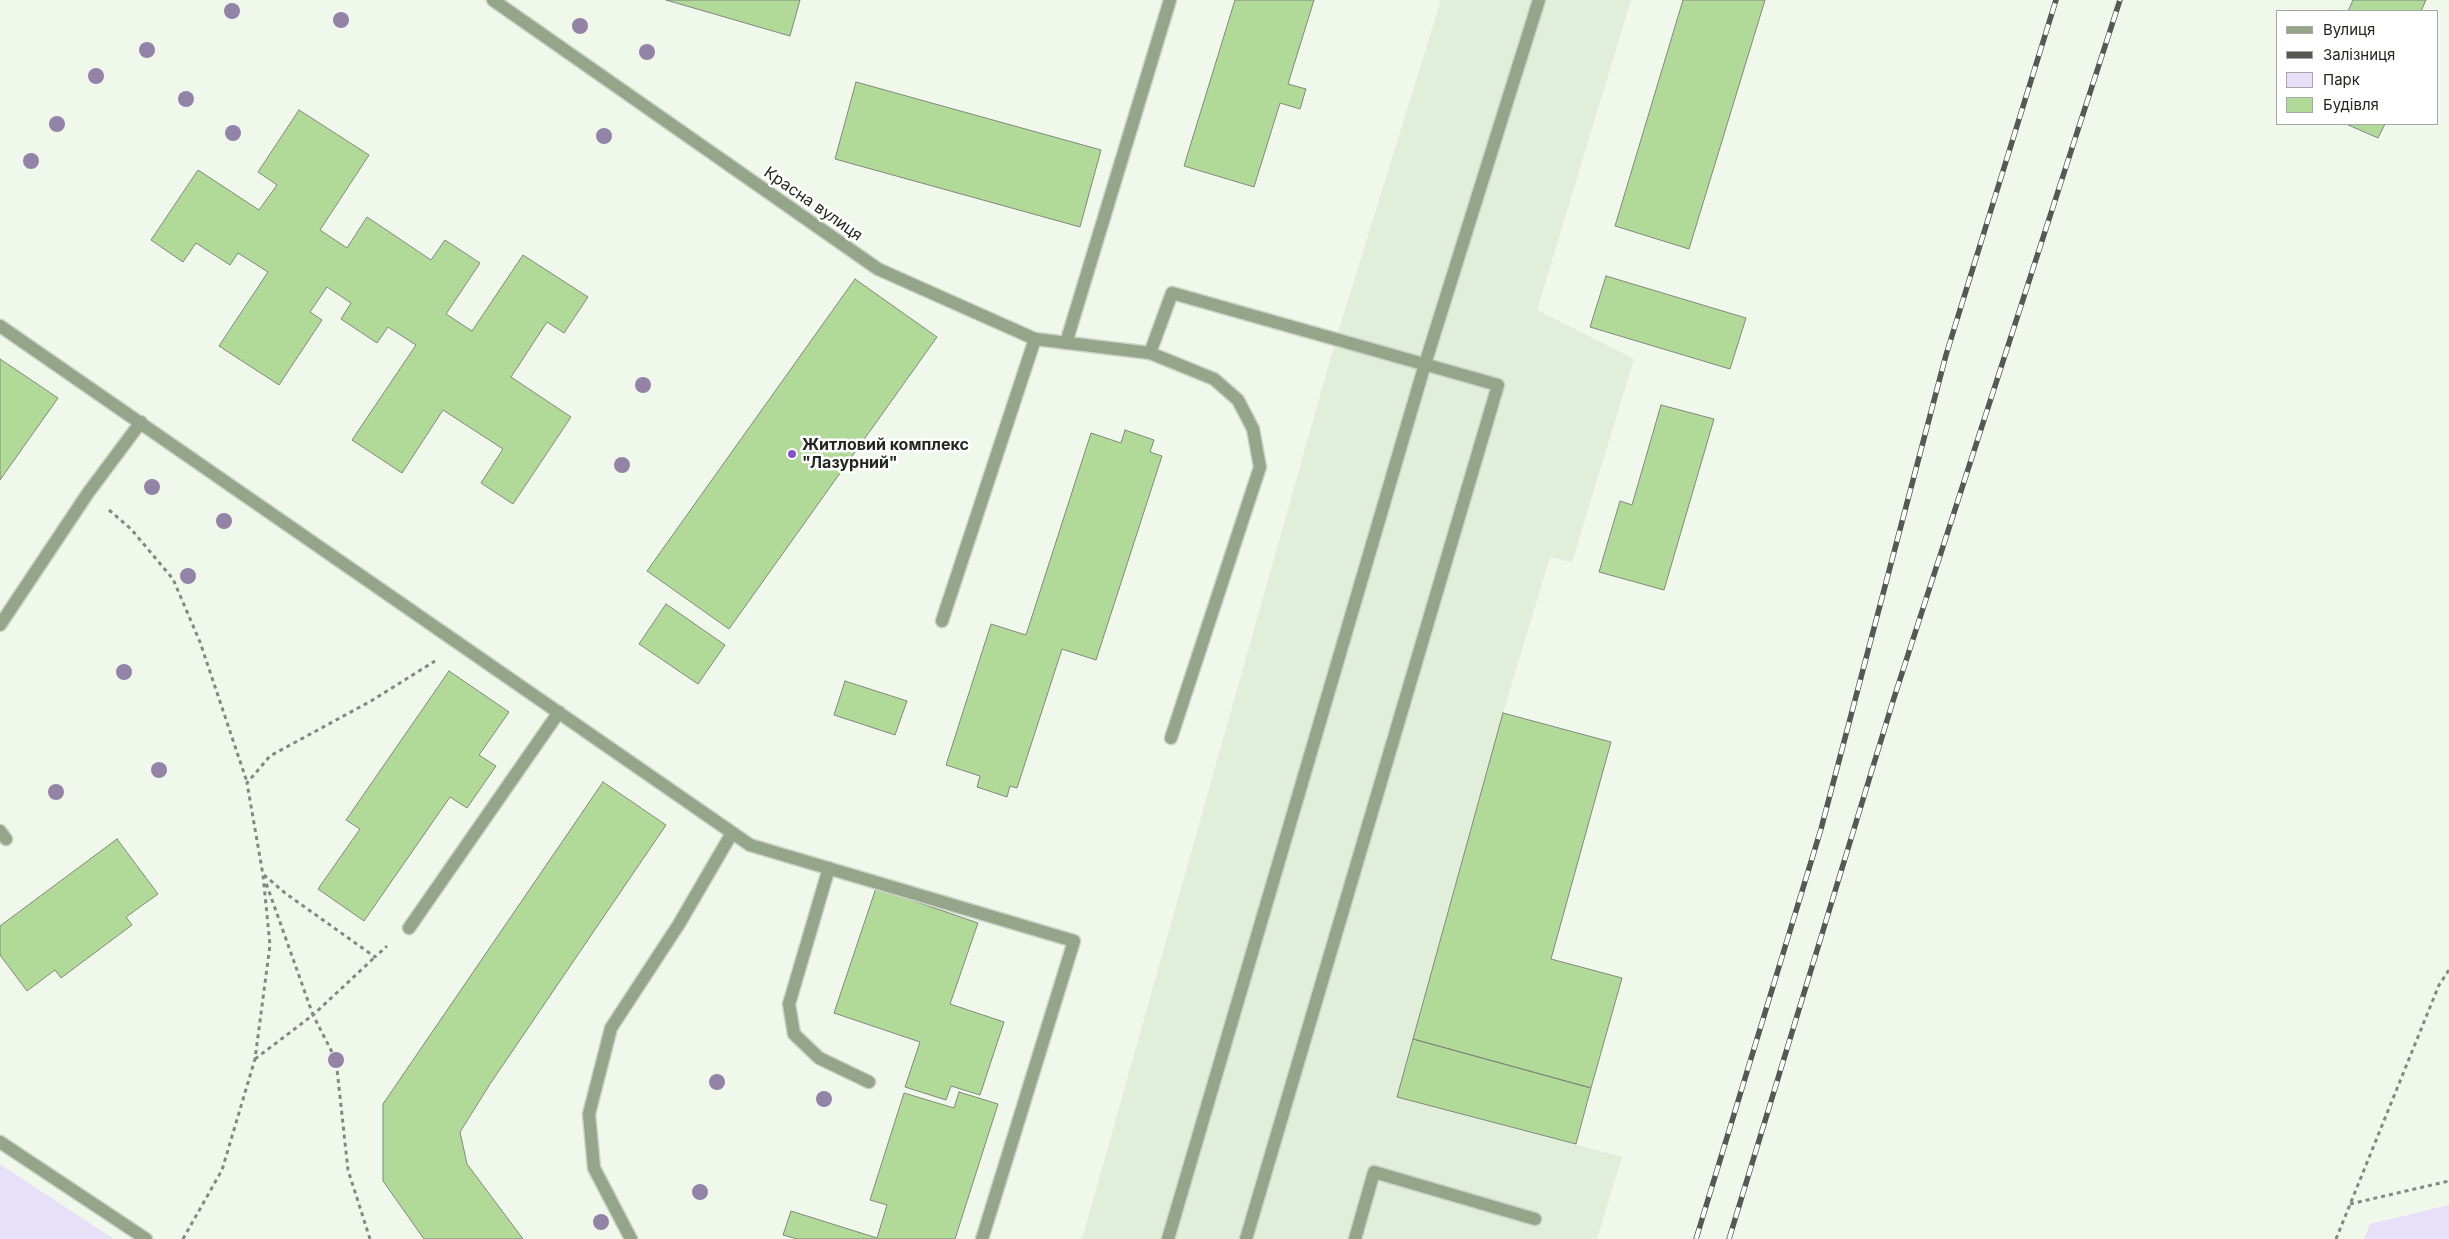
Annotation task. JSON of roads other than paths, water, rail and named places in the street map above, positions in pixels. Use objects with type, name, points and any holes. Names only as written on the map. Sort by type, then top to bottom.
[{"type":"street","name":"Красна вулиця","points":[[493,0],[878,269],[1036,339],[1150,353],[1214,379],[1238,400],[1253,429],[1260,467],[1171,738]]},
{"type":"street","points":[[1066,343],[1170,0]]},
{"type":"street","points":[[1168,1239],[1425,364],[1539,0]]},
{"type":"street","points":[[1150,353],[1172,294],[1498,385],[1246,1239]]},
{"type":"street","points":[[0,326],[750,845],[1074,941],[982,1239]]},
{"type":"street","points":[[942,621],[1036,339]]},
{"type":"street","points":[[0,625],[88,493],[141,422]]},
{"type":"street","points":[[408,928],[559,712]]},
{"type":"street","points":[[631,1239],[594,1168],[589,1114],[611,1028],[680,924],[732,833]]},
{"type":"street","points":[[829,868],[790,1004],[794,1034],[819,1058],[869,1082]]},
{"type":"street","points":[[0,1142],[146,1239]]},
{"type":"street","points":[[1355,1239],[1374,1172],[1535,1219]]},
{"type":"railway","points":[[1696,1239],[1821,829],[1946,355],[2056,0]]},
{"type":"railway","points":[[1729,1239],[1893,701],[2120,0]]},
{"type":"place","name":"Житловий комплекс \"Лазурний\"","points":[[792,454]]}]
